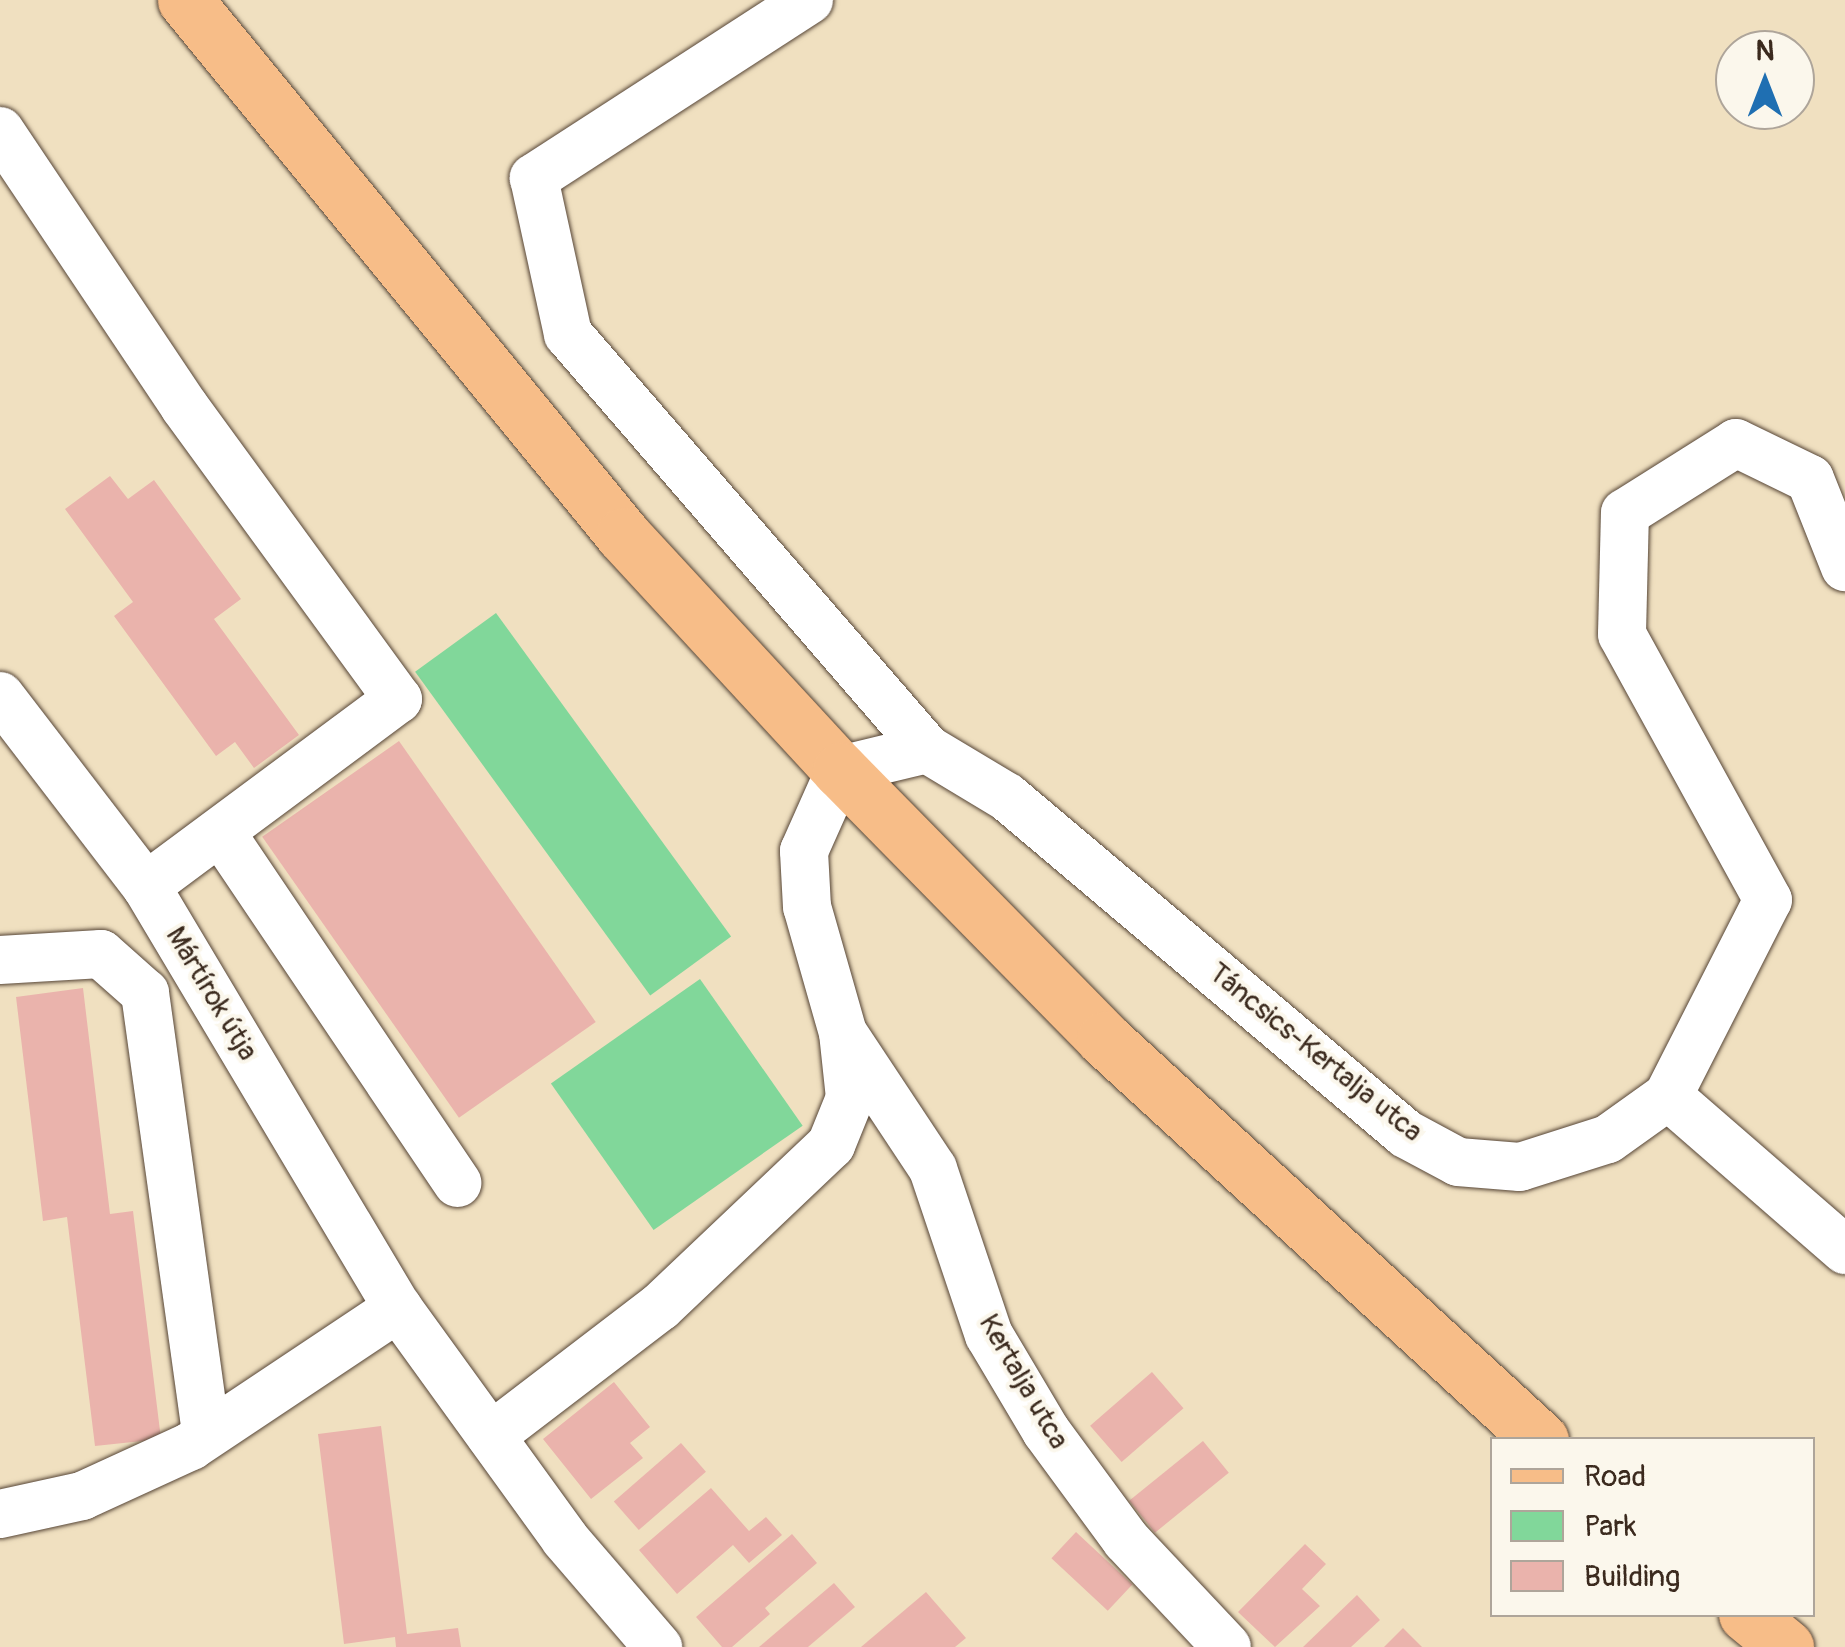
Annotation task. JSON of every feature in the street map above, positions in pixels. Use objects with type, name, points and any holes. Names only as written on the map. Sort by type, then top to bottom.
[{"type":"main road","points":[[185,0],[623,536],[840,770],[1104,1039],[1538,1437]]},
{"type":"main road","points":[[1750,1617],[1786,1647]]},
{"type":"street","name":"Táncsics-Kertalja utca","points":[[809,0],[534,178],[568,334],[927,749],[1007,798],[1406,1134],[1458,1162],[1520,1167],[1608,1139],[1668,1096]]},
{"type":"street","points":[[0,131],[184,406],[398,698],[222,834],[146,886]]},
{"type":"street","points":[[1845,566],[1810,479],[1736,443],[1625,513],[1622,634],[1768,900],[1668,1096],[1845,1250]]},
{"type":"street","name":"Mártírok útja","points":[[0,696],[146,886],[398,1308],[565,1539],[658,1647]]},
{"type":"street","points":[[491,1436],[660,1308],[832,1145],[850,1098],[843,1034],[808,907],[804,852],[840,770],[927,749]]},
{"type":"street","points":[[222,834],[457,1183]]},
{"type":"street","name":"Mártírok útja","points":[[0,960],[101,954],[145,994],[206,1434]]},
{"type":"street","name":"Kertalja utca","points":[[843,1034],[933,1169],[989,1335],[1046,1431],[1126,1540],[1227,1647]]},
{"type":"street","points":[[0,1514],[82,1496],[206,1434],[398,1308]]},
{"type":"green space","points":[[496,613],[731,937],[650,995],[415,672]]},
{"type":"green space","points":[[700,979],[803,1126],[654,1230],[551,1083]]},
{"type":"building","points":[[110,476],[128,499],[154,480],[241,599],[214,619],[299,735],[254,768],[235,742],[216,756],[114,616],[133,602],[65,509]]},
{"type":"building","points":[[399,741],[596,1022],[459,1118],[262,837]]},
{"type":"building","points":[[83,988],[110,1214],[133,1211],[161,1439],[95,1446],[67,1217],[43,1221],[16,997]]},
{"type":"building","points":[[1152,1372],[1183,1408],[1122,1462],[1090,1426]]},
{"type":"building","points":[[614,1382],[650,1427],[630,1443],[643,1458],[591,1499],[543,1439]]},
{"type":"building","points":[[381,1426],[407,1634],[458,1628],[461,1647],[396,1647],[395,1637],[344,1644],[318,1434]]},
{"type":"building","points":[[1203,1441],[1229,1473],[1155,1533],[1129,1501]]},
{"type":"building","points":[[681,1443],[706,1472],[639,1530],[614,1501]]},
{"type":"building","points":[[711,1488],[749,1531],[766,1517],[782,1535],[749,1563],[733,1545],[677,1594],[639,1550]]},
{"type":"building","points":[[1076,1532],[1132,1585],[1108,1611],[1051,1558]]},
{"type":"building","points":[[792,1534],[817,1563],[765,1608],[770,1614],[732,1647],[722,1647],[696,1617]]},
{"type":"building","points":[[1305,1544],[1326,1564],[1302,1589],[1320,1606],[1275,1647],[1238,1612]]},
{"type":"building","points":[[834,1583],[855,1607],[808,1647],[759,1647]]},
{"type":"building","points":[[926,1592],[966,1638],[955,1647],[861,1647]]},
{"type":"building","points":[[1357,1595],[1380,1620],[1351,1647],[1303,1647]]},
{"type":"building","points":[[1403,1628],[1422,1647],[1384,1647]]}]
